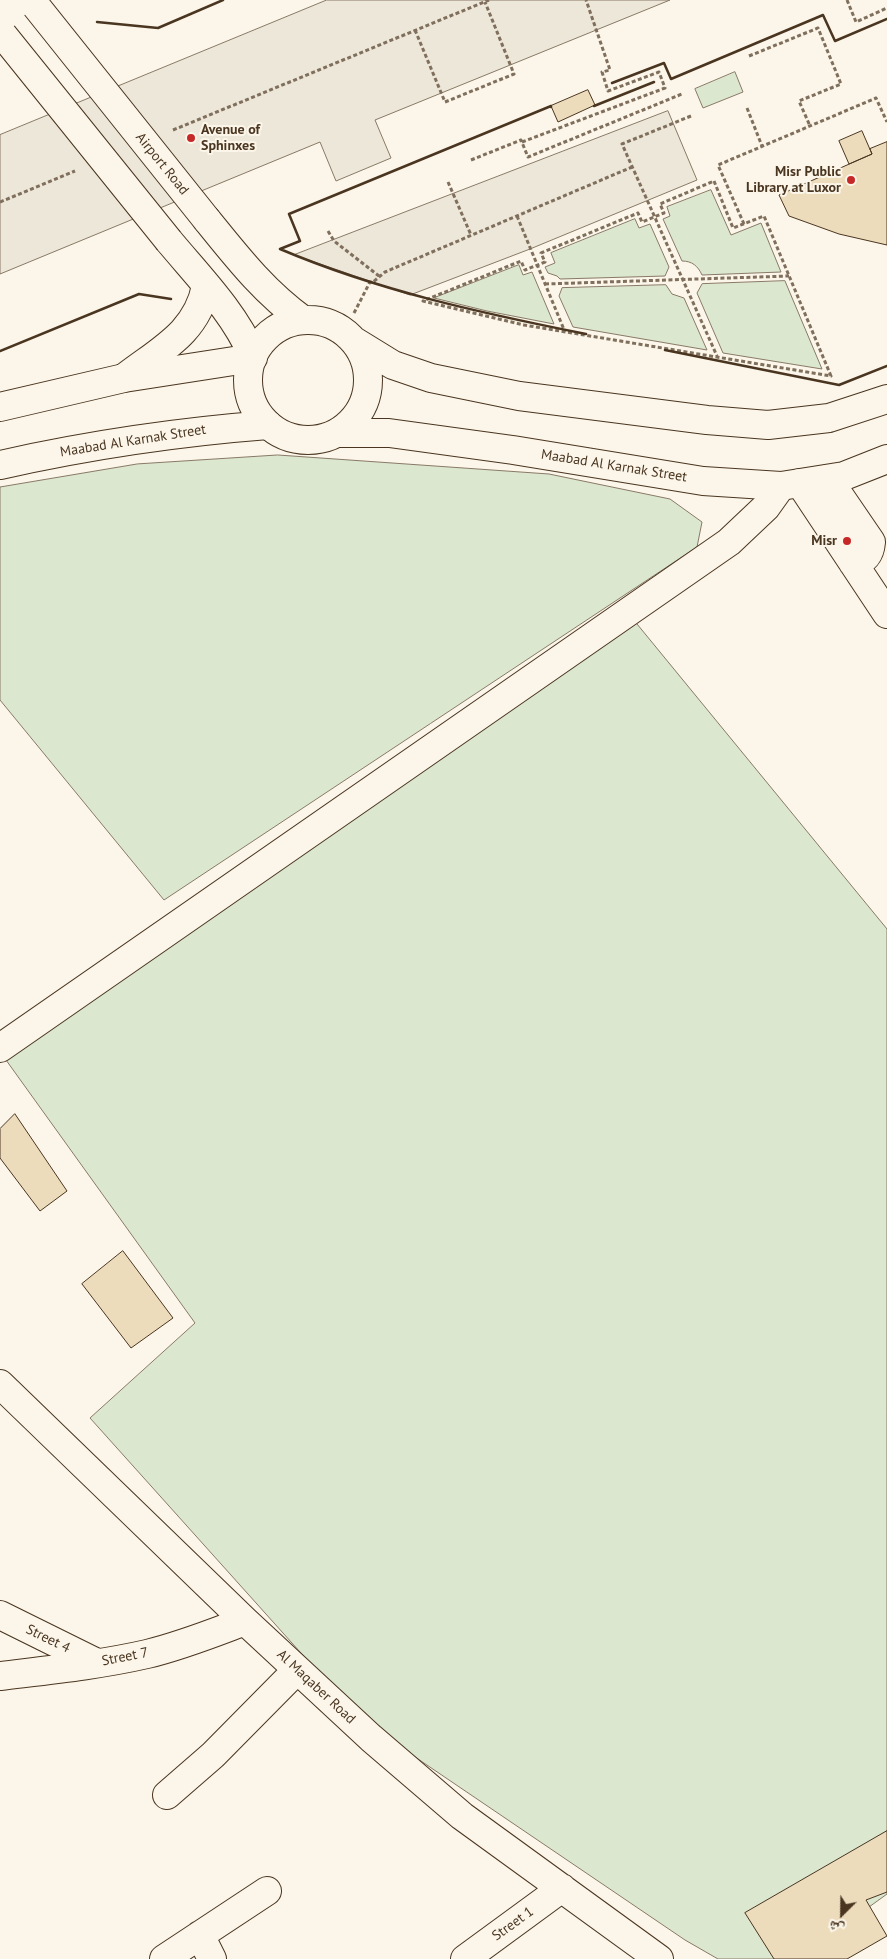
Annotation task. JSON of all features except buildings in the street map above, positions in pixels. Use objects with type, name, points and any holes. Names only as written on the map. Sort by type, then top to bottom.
[{"type":"street","name":"Airport Road","points":[[33,3],[257,281],[286,308],[303,320]]},
{"type":"street","points":[[2,33],[233,319],[245,337],[253,357]]},
{"type":"street","points":[[124,378],[187,329],[202,302],[206,286]]},
{"type":"street","points":[[349,337],[365,359],[369,381],[365,402],[354,420],[338,433],[320,440],[301,440],[283,435],[268,425],[257,412],[250,397],[248,381],[253,357],[268,336],[279,328],[303,320],[322,322],[349,337],[393,364],[431,378],[519,396],[707,420],[768,425],[829,418],[887,399]]},
{"type":"street","points":[[0,407],[124,378],[253,357]]},
{"type":"street","name":"Maabad Al Karnak Street","points":[[0,466],[83,447],[145,437],[268,425]]},
{"type":"street","name":"Maabad Al Karnak Street","points":[[338,433],[389,434],[513,450],[703,480],[791,484],[844,476],[887,459]]},
{"type":"street","points":[[828,479],[870,542],[867,556],[861,561],[854,563]]},
{"type":"street","points":[[0,1048],[729,542],[791,484],[854,563],[887,614]]},
{"type":"street","name":"Al Maqaber Road","points":[[0,1384],[297,1670],[462,1816],[660,1959]]},
{"type":"street","name":"Street 4","points":[[0,1615],[97,1663]]},
{"type":"street","name":"Street 7","points":[[0,1676],[97,1663],[147,1654],[197,1639],[245,1621]]},
{"type":"street","points":[[167,1795],[213,1755],[297,1670]]},
{"type":"street","name":"Street 1","points":[[464,1959],[562,1888]]},
{"type":"street","points":[[164,1959],[267,1891]]},
{"type":"street","points":[[200,1935],[212,1959]]},
{"type":"path","points":[[166,133],[489,0]]},
{"type":"path","points":[[471,160],[665,88],[659,72],[608,92],[602,72],[610,70],[586,0]]},
{"type":"path","points":[[847,0],[856,22],[887,8]]},
{"type":"path","points":[[415,30],[445,102],[514,74],[485,2]]},
{"type":"path","points":[[749,56],[818,28],[841,84],[800,101],[810,126]]},
{"type":"path","points":[[522,142],[528,157],[682,94]]},
{"type":"path","points":[[744,224],[718,165],[876,98],[887,122]]},
{"type":"path","points":[[746,108],[762,146]]},
{"type":"path","points":[[691,116],[622,144],[717,357]]},
{"type":"path","points":[[0,202],[83,167]]},
{"type":"path","points":[[349,337],[370,282],[373,282],[379,276],[393,268],[632,167]]},
{"type":"path","points":[[448,182],[471,235]]},
{"type":"path","points":[[714,182],[734,228],[744,224],[764,216],[831,376],[565,332],[484,316],[423,301],[521,261],[525,270],[545,262],[541,253],[638,213],[642,222],[655,217],[664,213],[660,204],[714,182]]},
{"type":"path","points":[[516,216],[565,332]]},
{"type":"path","points":[[328,230],[334,242],[379,276]]},
{"type":"path","points":[[545,284],[788,276]]},
{"type":"green space","points":[[735,72],[743,92],[703,108],[695,89]]},
{"type":"green space","points":[[711,190],[731,235],[761,223],[781,272],[702,275],[694,265],[682,261],[663,219],[670,216],[667,207]]},
{"type":"green space","points":[[635,219],[639,228],[650,224],[669,267],[665,276],[560,279],[548,273],[545,267],[555,263],[551,253]]},
{"type":"green space","points":[[519,265],[523,275],[532,272],[554,324],[434,298]]},
{"type":"green space","points":[[785,281],[822,369],[723,353],[697,293],[702,284]]},
{"type":"green space","points":[[666,285],[672,294],[684,298],[707,350],[573,327],[559,296],[562,288]]},
{"type":"green space","points":[[278,455],[549,474],[670,499],[702,522],[697,547],[164,900],[0,700],[0,487],[137,464]]},
{"type":"green space","points":[[628,613],[887,929],[887,1894],[797,1959],[718,1959],[685,1940],[362,1721],[90,1418],[195,1323],[6,1060]]},
{"type":"shaded area","name":"Avenue of Sphinxes","points":[[327,0],[670,0],[375,120],[391,158],[336,181],[320,142],[0,274],[0,135]]},
{"type":"shaded area","points":[[668,111],[697,180],[530,249],[410,295],[294,255]]},
{"type":"wall","points":[[97,22],[158,28],[223,0]]},
{"type":"wall","points":[[612,83],[664,63],[671,79],[823,15],[835,41],[887,19]]},
{"type":"wall","points":[[594,106],[654,82]]},
{"type":"wall","points":[[551,107],[289,214],[300,241],[280,249],[317,264],[393,289],[469,309],[586,334]]},
{"type":"wall","points":[[0,351],[139,294],[171,299]]},
{"type":"wall","points":[[665,350],[839,385],[887,366]]},
{"type":"place","name":"Avenue of Sphinxes","points":[[191,138]]},
{"type":"place","name":"Misr Public Library at Luxor","points":[[851,180]]},
{"type":"place","name":"Misr","points":[[847,541]]}]
